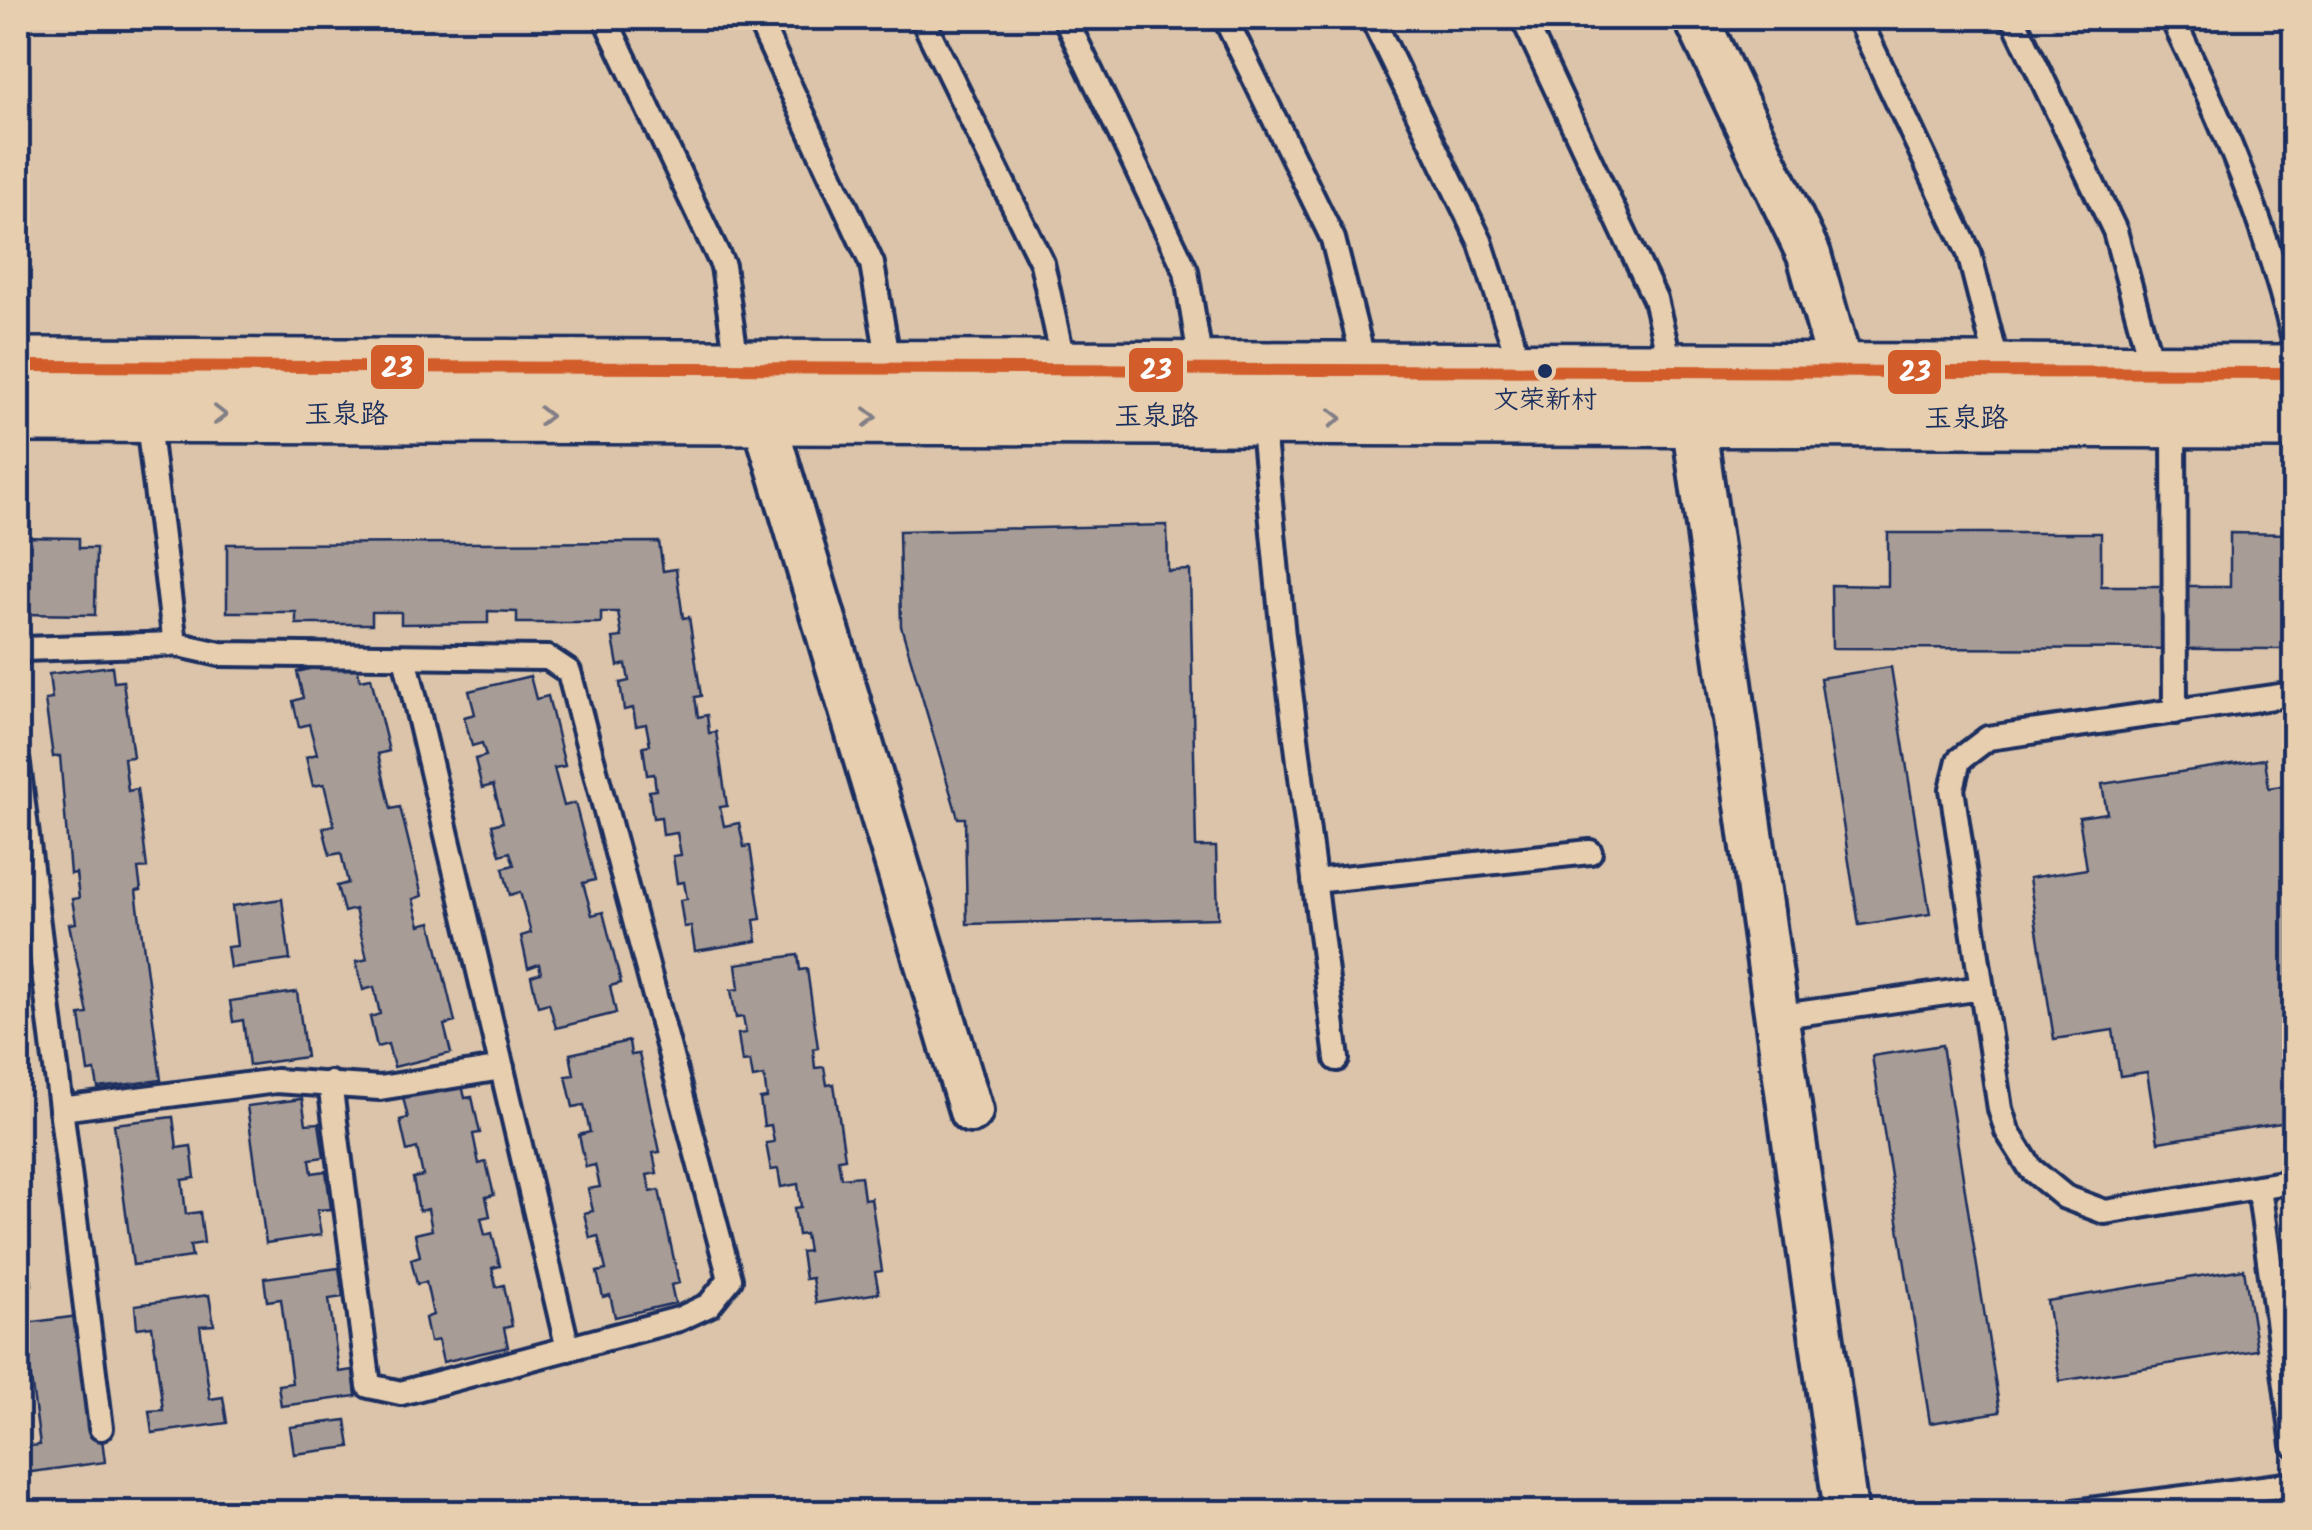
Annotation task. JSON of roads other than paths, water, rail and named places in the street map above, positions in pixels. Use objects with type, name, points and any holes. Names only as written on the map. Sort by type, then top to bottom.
[{"type":"main road","name":"玉泉路","points":[[18,366],[1522,370],[1682,395],[1842,372],[2000,372],[2294,420]]},
{"type":"main road","name":"玉泉路","points":[[18,414],[1262,418],[1682,395],[2164,396],[2294,372]]},
{"type":"street","points":[[1696,18],[1809,256],[1842,372]]},
{"type":"street","points":[[1682,395],[1846,1512]]},
{"type":"street","points":[[763,416],[971,1110]]},
{"type":"lane","points":[[605,18],[723,266],[738,369]]},
{"type":"lane","points":[[758,18],[872,264],[890,369]]},
{"type":"lane","points":[[922,18],[1042,263],[1065,370]]},
{"type":"lane","points":[[1065,18],[1186,271],[1202,370]]},
{"type":"lane","points":[[1225,18],[1333,239],[1366,370]]},
{"type":"lane","points":[[1372,18],[1480,241],[1522,370]]},
{"type":"lane","points":[[1523,18],[1655,299],[1682,395]]},
{"type":"lane","points":[[1858,18],[1970,253],[2000,372]]},
{"type":"lane","points":[[2014,18],[2115,231],[2164,396],[2175,712]]},
{"type":"lane","points":[[2172,18],[2225,127],[2282,289],[2294,340]]},
{"type":"lane","points":[[147,415],[175,644]]},
{"type":"lane","points":[[1262,418],[1283,636],[1337,1059]]},
{"type":"lane","points":[[18,655],[23,649],[175,644],[220,654],[548,658],[570,672],[730,1279],[709,1304],[695,1313],[401,1393],[369,1386],[330,1083]]},
{"type":"lane","points":[[405,656],[568,1349]]},
{"type":"lane","points":[[2294,694],[1988,738],[1959,760],[1952,789],[2007,1130],[2017,1151],[2047,1185],[2105,1212],[2294,1181]]},
{"type":"lane","points":[[18,764],[101,1428]]},
{"type":"lane","points":[[1314,881],[1590,852]]},
{"type":"lane","points":[[1774,1017],[1982,988]]},
{"type":"lane","points":[[61,1108],[276,1082],[380,1088],[502,1068]]},
{"type":"lane","points":[[2259,1187],[2294,1446]]},
{"type":"lane","points":[[2074,1512],[2294,1484]]},
{"type":"place","name":"文荣新村","points":[[1545,371]]}]
